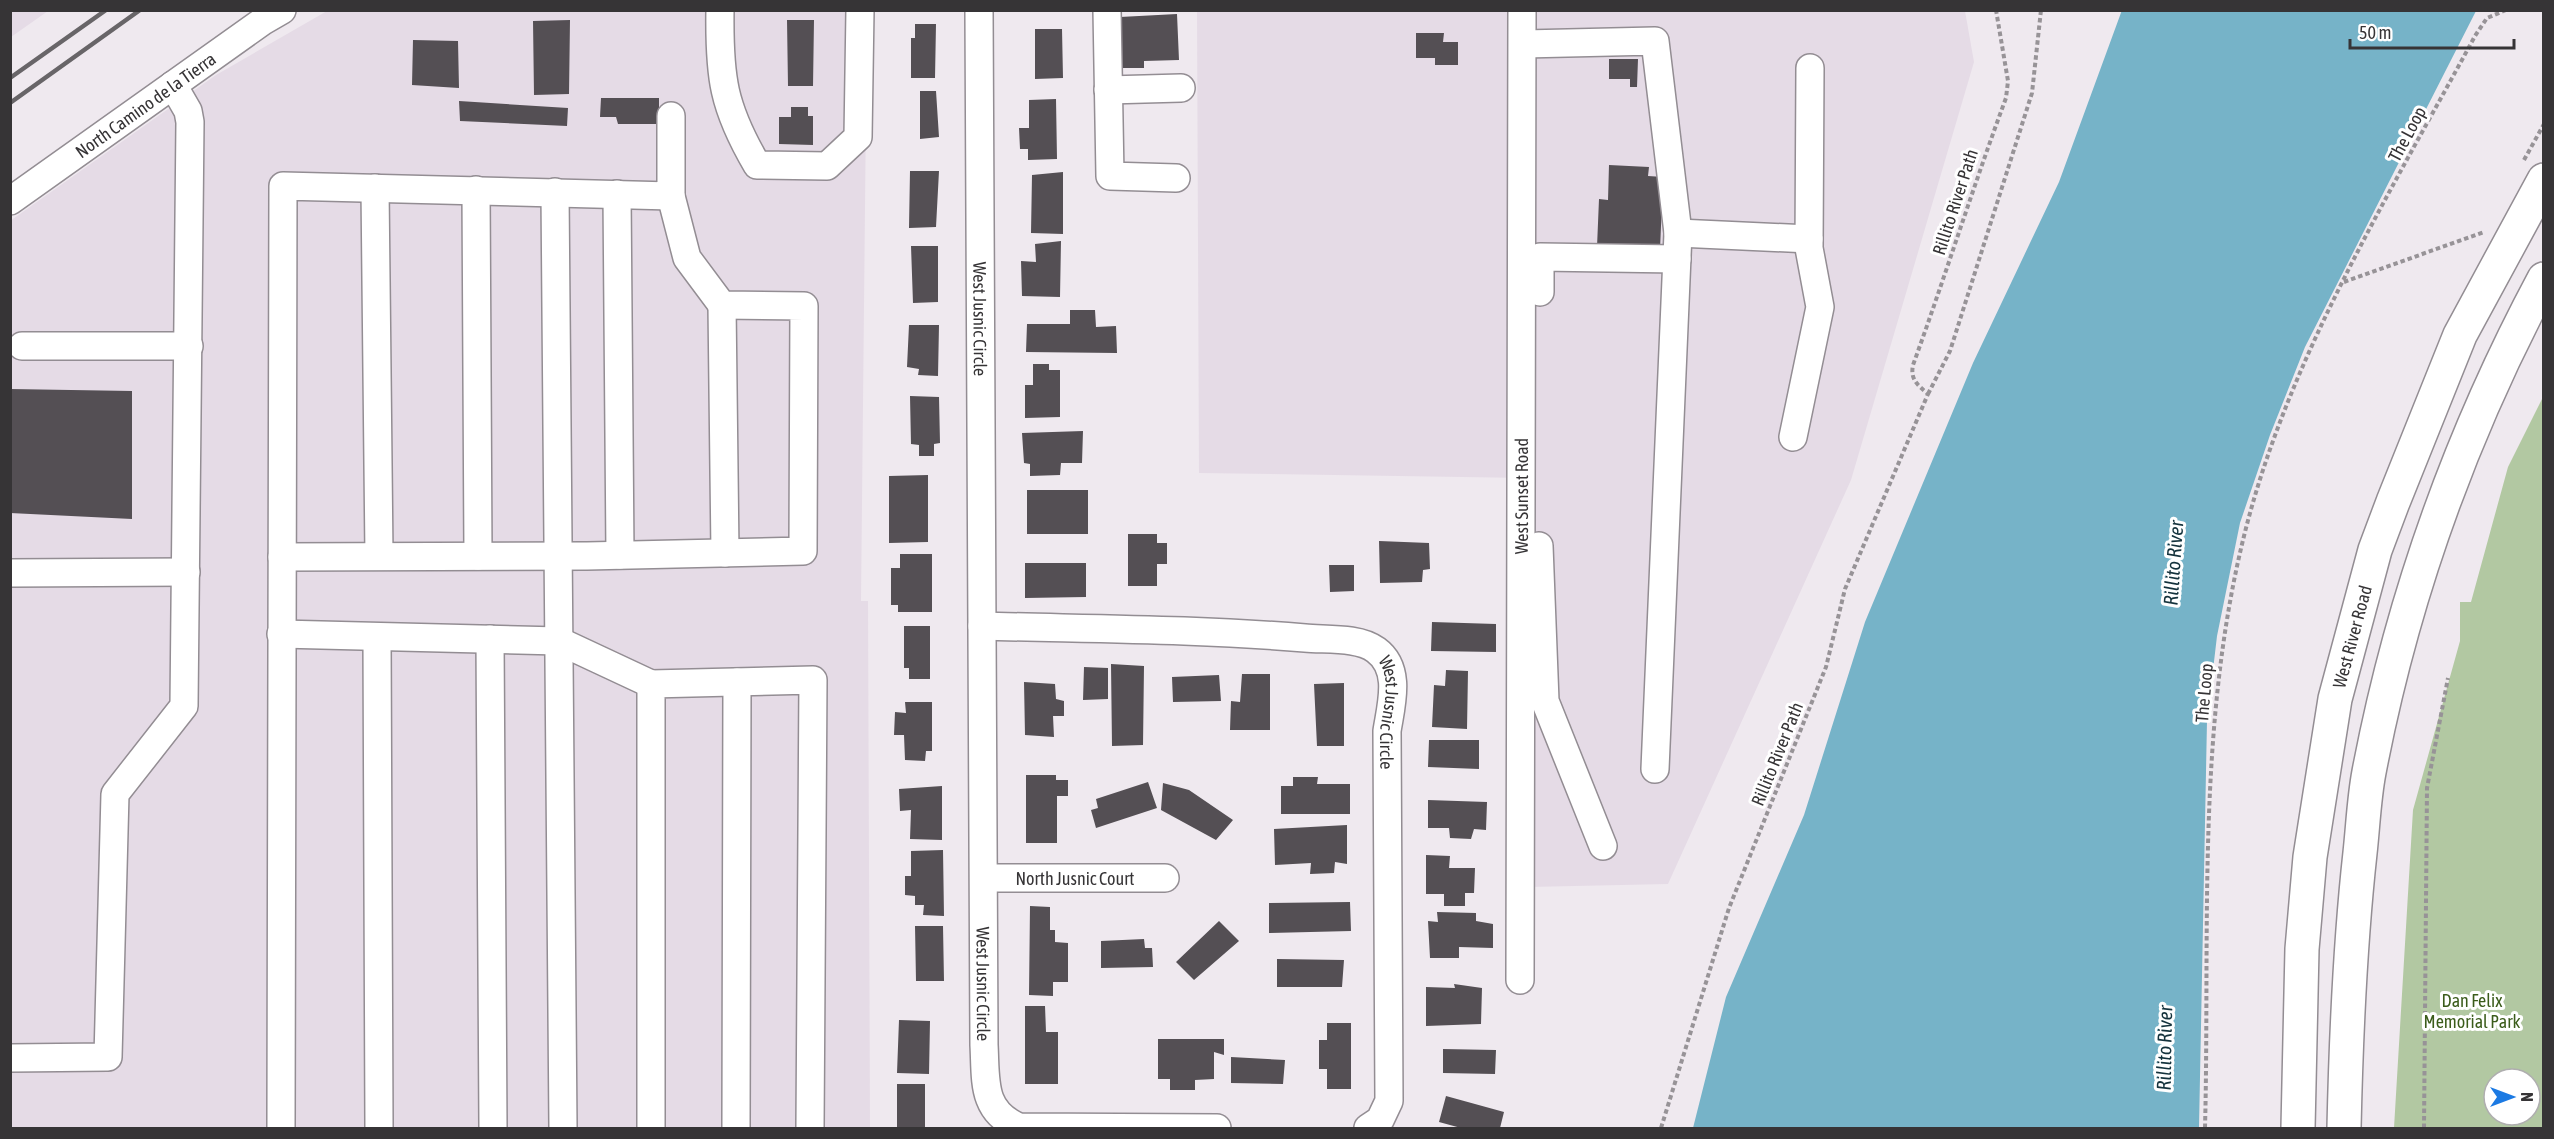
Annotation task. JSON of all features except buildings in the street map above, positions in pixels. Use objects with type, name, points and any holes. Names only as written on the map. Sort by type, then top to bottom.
[{"type":"main road","name":"West River Road","points":[[2298,1128],[2302,949],[2310,857],[2335,699],[2375,550],[2460,335],[2533,171]]},
{"type":"main road","points":[[2344,1128],[2353,915],[2369,773],[2397,647],[2423,557],[2466,439],[2505,351],[2544,279]]},
{"type":"main road","points":[[2335,699],[2383,711]]},
{"type":"street","name":"North Camino de la Tierra","points":[[10,201],[282,10]]},
{"type":"street","points":[[720,10],[722,84],[738,132],[757,165],[827,166],[858,137],[860,10]]},
{"type":"street","name":"West Jusnic Circle","points":[[979,10],[985,878],[984,1055],[990,1118],[1019,1126],[1217,1128]]},
{"type":"street","points":[[1107,10],[1110,176],[1176,178]]},
{"type":"street","name":"West Sunset Road","points":[[1520,981],[1522,10]]},
{"type":"street","points":[[1523,44],[1655,41],[1678,232],[1655,769]]},
{"type":"street","points":[[1793,437],[1820,307],[1809,239],[1810,68]]},
{"type":"street","points":[[10,1058],[108,1057],[115,794],[184,706],[190,122],[188,111],[173,85]]},
{"type":"street","points":[[1108,90],[1181,88]]},
{"type":"street","points":[[671,116],[671,196],[687,258],[722,305],[725,553]]},
{"type":"street","points":[[281,1128],[283,186],[671,196]]},
{"type":"street","points":[[375,188],[379,556]]},
{"type":"street","points":[[476,190],[478,556]]},
{"type":"street","points":[[555,192],[560,556],[563,1128]]},
{"type":"street","points":[[617,194],[620,555]]},
{"type":"street","points":[[1678,232],[1809,239]]},
{"type":"street","points":[[1603,846],[1545,700],[1539,571],[1540,257],[1677,259]]},
{"type":"street","points":[[282,557],[560,556],[803,551],[804,306],[722,305]]},
{"type":"street","points":[[22,345],[189,346]]},
{"type":"street","points":[[10,573],[186,572]]},
{"type":"street","name":"West Jusnic Circle","points":[[982,626],[1240,632],[1348,642],[1390,653],[1394,688],[1387,731],[1389,1101],[1379,1126]]},
{"type":"street","points":[[281,634],[559,641],[651,684],[813,680],[810,1128]]},
{"type":"street","points":[[377,637],[380,1128]]},
{"type":"street","points":[[490,639],[493,1128]]},
{"type":"street","points":[[736,1128],[738,682]]},
{"type":"street","points":[[651,684],[651,1128]]},
{"type":"street","name":"North Jusnic Court","points":[[985,878],[1165,878]]},
{"type":"path","name":"Rillito River Path","points":[[1928,394],[1914,381],[1911,374],[1913,365],[1942,285],[1968,201],[2006,98],[2008,81],[1996,10]]},
{"type":"path","name":"Rillito River Path","points":[[1661,1128],[1729,908],[1827,667],[1845,589],[1928,394],[1950,351],[2032,93],[2041,10]]},
{"type":"path","name":"The Loop","points":[[2205,1128],[2210,818],[2214,722],[2225,628],[2246,530],[2272,444],[2343,282],[2475,36],[2487,18],[2506,10]]},
{"type":"path","points":[[2533,171],[2544,124]]},
{"type":"path","points":[[2343,282],[2484,232],[2489,223]]},
{"type":"path","points":[[2424,1128],[2427,788],[2448,678]]},
{"type":"shaded area","points":[[11,10],[48,10],[48,11],[11,37]]},
{"type":"shaded area","points":[[327,11],[867,11],[861,601],[868,601],[870,1128],[11,1128],[10,221],[216,75]]},
{"type":"shaded area","points":[[1197,11],[1965,11],[1974,62],[1851,480],[1668,884],[1528,887],[1528,478],[1199,473]]},
{"type":"green space","name":"Dan Felix Memorial Park","points":[[2543,397],[2543,1128],[2394,1128],[2413,810],[2460,641],[2460,602],[2471,602],[2508,467]]},
{"type":"water","name":"Rillito River","points":[[2122,10],[2476,11],[2305,347],[2270,435],[2240,523],[2217,636],[2207,721],[2199,1128],[1693,1128],[1726,997],[1804,815],[1865,622],[1973,363],[2059,182]]},
{"type":"railway","points":[[10,78],[106,10]]},
{"type":"railway","points":[[10,103],[140,10]]}]
